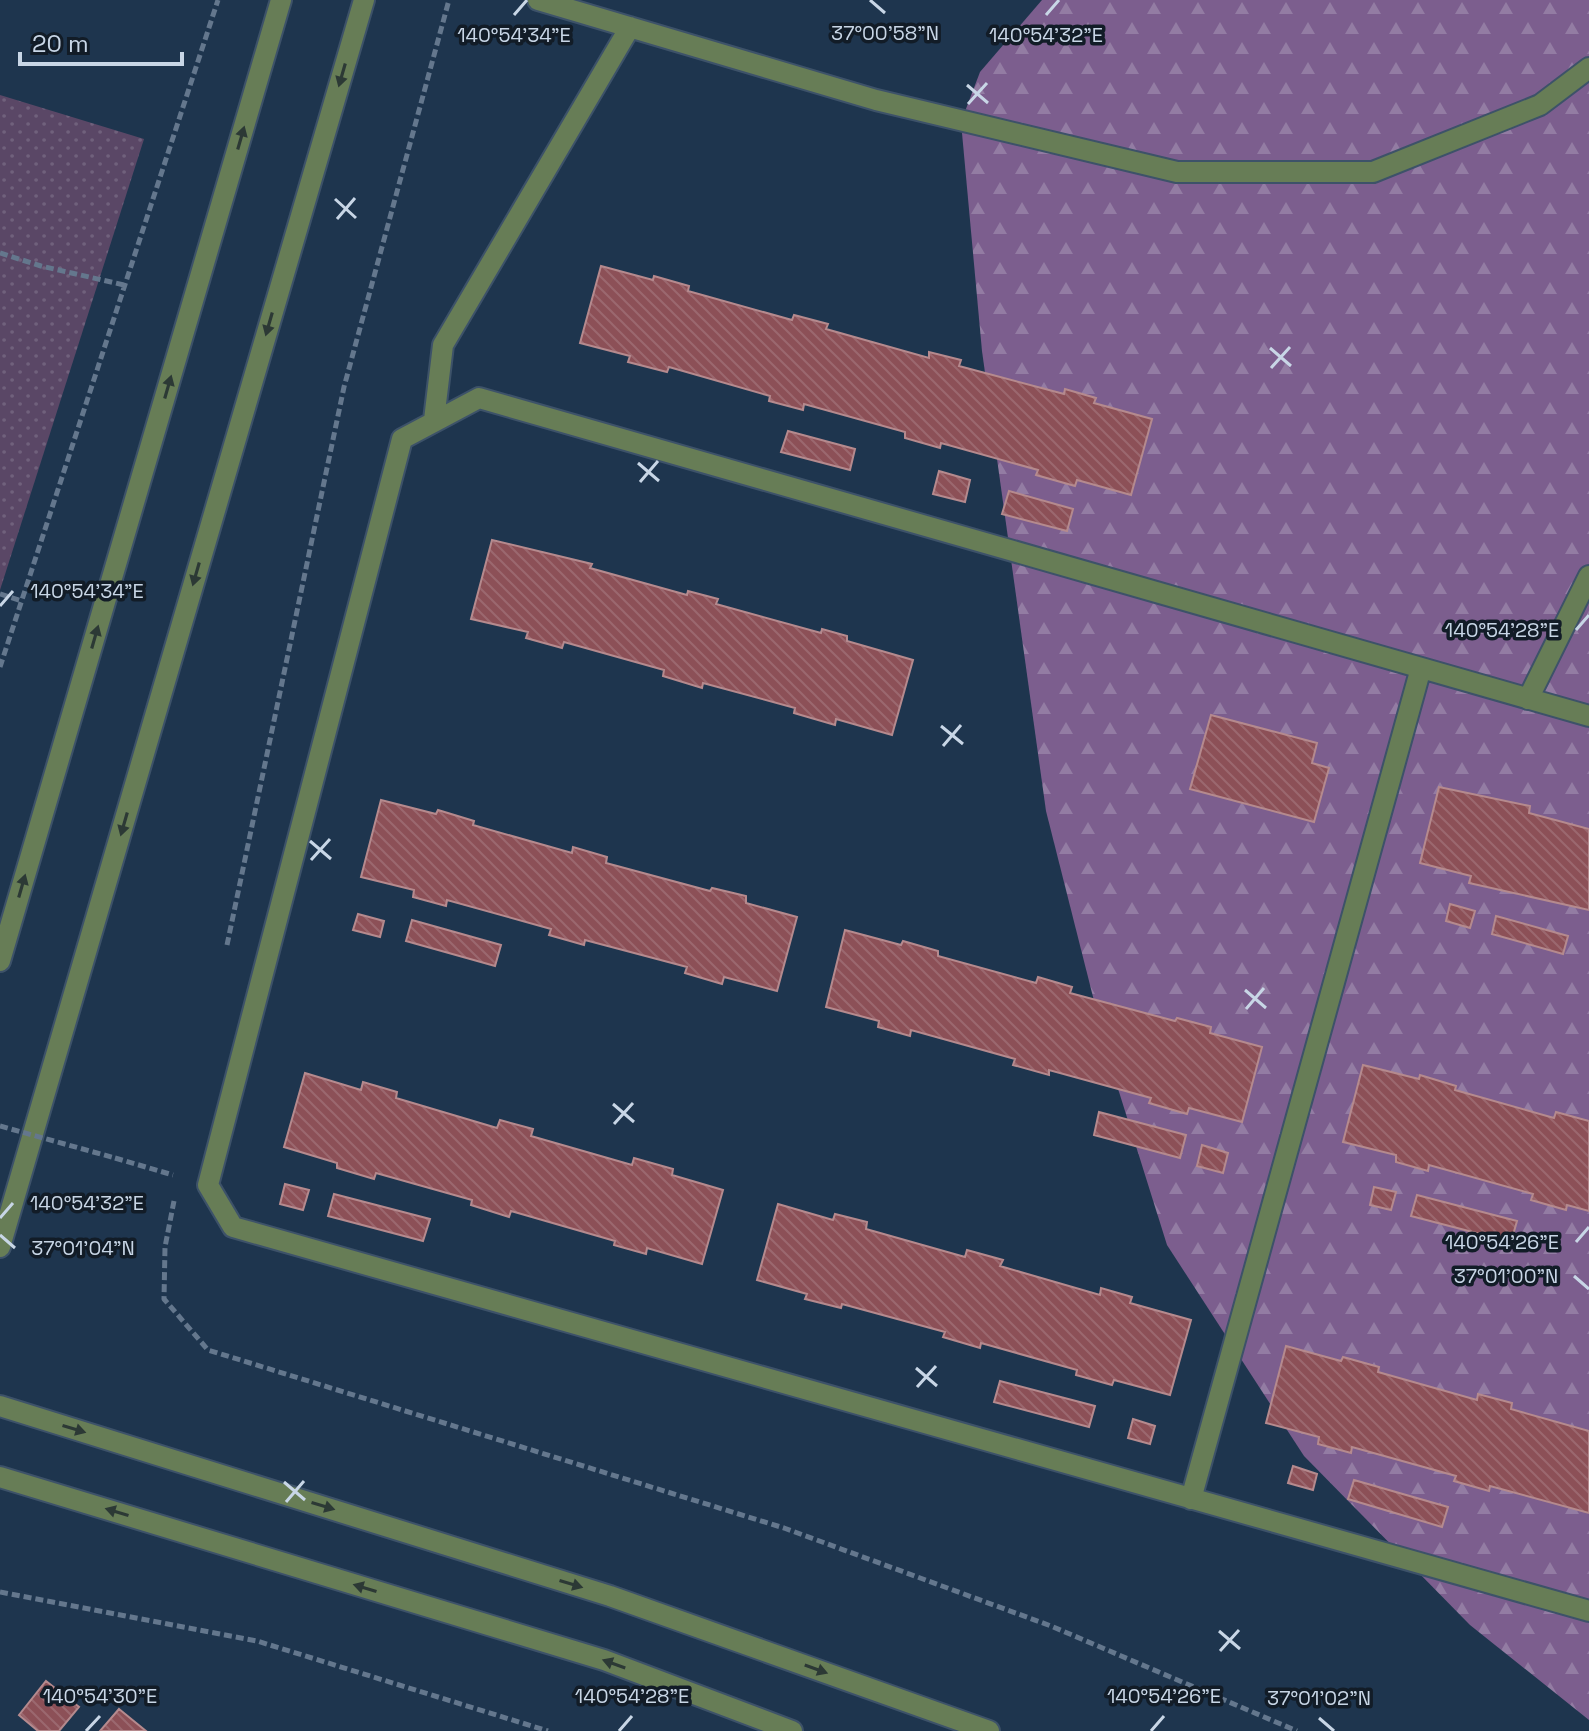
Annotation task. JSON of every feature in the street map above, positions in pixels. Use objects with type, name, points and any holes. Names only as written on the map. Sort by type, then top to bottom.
[{"type":"street","points":[[0,961],[281,0]]},
{"type":"street","points":[[0,1247],[364,0]]},
{"type":"street","points":[[538,0],[876,100],[1177,172],[1373,172],[1540,105],[1589,68]]},
{"type":"street","points":[[434,420],[443,345],[630,27]]},
{"type":"street","points":[[1589,716],[479,398],[402,439],[208,1185],[233,1227],[1589,1611]]},
{"type":"street","points":[[1528,699],[1589,576]]},
{"type":"street","points":[[1191,1499],[1421,668]]},
{"type":"street","points":[[0,1406],[610,1596],[989,1731]]},
{"type":"street","points":[[0,1477],[604,1660],[792,1731]]},
{"type":"path","points":[[0,667],[218,0]]},
{"type":"path","points":[[224,960],[344,387],[449,0]]},
{"type":"path","points":[[0,253],[124,285]]},
{"type":"path","points":[[0,594],[22,601]]},
{"type":"path","points":[[0,1126],[178,1176]]},
{"type":"path","points":[[176,1190],[165,1247],[164,1299],[208,1350],[784,1528],[1051,1626],[1297,1731]]},
{"type":"path","points":[[0,1592],[257,1641],[548,1731]]},
{"type":"green space","points":[[1042,0],[1589,0],[1589,1720],[1470,1625],[1304,1456],[1167,1245],[1109,1060],[1046,811],[982,351],[961,122],[980,72]]},
{"type":"shaded area","points":[[0,95],[144,139],[0,590]]},
{"type":"building","points":[[601,266],[653,280],[654,276],[689,286],[688,291],[792,320],[794,315],[828,324],[826,329],[929,358],[929,352],[961,360],[959,366],[1064,394],[1065,389],[1096,398],[1094,403],[1152,419],[1131,495],[1077,480],[1075,486],[1036,475],[1038,470],[941,443],[940,448],[905,438],[905,432],[804,404],[803,410],[769,401],[770,396],[669,367],[667,372],[628,362],[630,356],[580,343]]},
{"type":"building","points":[[788,431],[855,449],[850,470],[781,452]]},
{"type":"building","points":[[939,471],[970,480],[965,502],[933,494]]},
{"type":"building","points":[[1009,491],[1073,509],[1067,531],[1002,514]]},
{"type":"building","points":[[492,540],[592,564],[590,568],[687,595],[688,591],[718,599],[716,604],[821,633],[822,629],[847,636],[847,641],[913,660],[892,735],[836,719],[835,725],[794,713],[795,708],[703,683],[702,688],[663,676],[664,670],[564,642],[562,648],[526,638],[528,632],[471,619]]},
{"type":"building","points":[[1211,715],[1317,743],[1312,763],[1329,768],[1314,822],[1190,789]]},
{"type":"building","points":[[1439,787],[1530,806],[1529,813],[1589,829],[1589,910],[1469,883],[1471,876],[1420,863]]},
{"type":"building","points":[[381,800],[436,814],[438,810],[474,821],[473,825],[572,853],[573,847],[607,857],[606,863],[710,891],[712,888],[746,896],[746,903],[797,917],[777,991],[724,977],[722,984],[685,973],[687,967],[585,940],[584,945],[549,935],[551,929],[447,900],[446,906],[413,897],[414,890],[361,877]]},
{"type":"building","points":[[1450,904],[1475,911],[1470,928],[1446,921]]},
{"type":"building","points":[[358,914],[384,921],[380,937],[353,930]]},
{"type":"building","points":[[1496,916],[1568,936],[1563,954],[1492,934]]},
{"type":"building","points":[[412,920],[501,945],[495,966],[406,941]]},
{"type":"building","points":[[845,930],[901,945],[903,941],[938,951],[938,956],[1036,983],[1038,977],[1072,987],[1070,993],[1175,1021],[1177,1018],[1211,1027],[1210,1033],[1262,1047],[1242,1122],[1189,1108],[1187,1114],[1149,1103],[1151,1098],[1049,1070],[1049,1075],[1013,1065],[1015,1059],[911,1030],[910,1036],[878,1027],[879,1021],[826,1007]]},
{"type":"building","points":[[1363,1065],[1419,1079],[1420,1075],[1456,1086],[1455,1090],[1554,1118],[1556,1112],[1589,1121],[1589,1211],[1567,1205],[1566,1210],[1531,1200],[1533,1194],[1429,1165],[1428,1171],[1396,1162],[1396,1155],[1343,1142]]},
{"type":"building","points":[[305,1073],[361,1090],[363,1082],[397,1092],[396,1098],[497,1128],[500,1120],[533,1129],[531,1136],[632,1165],[634,1158],[673,1169],[672,1175],[723,1190],[702,1264],[647,1248],[646,1254],[614,1245],[615,1241],[511,1211],[509,1217],[471,1205],[472,1200],[376,1173],[374,1179],[337,1168],[337,1163],[284,1147]]},
{"type":"building","points":[[1099,1112],[1186,1135],[1180,1158],[1094,1135]]},
{"type":"building","points":[[1202,1145],[1228,1153],[1223,1173],[1197,1166]]},
{"type":"building","points":[[285,1184],[309,1190],[303,1210],[280,1204]]},
{"type":"building","points":[[1374,1187],[1396,1192],[1391,1210],[1370,1205]]},
{"type":"building","points":[[334,1194],[430,1219],[423,1241],[328,1216]]},
{"type":"building","points":[[1417,1195],[1517,1221],[1511,1242],[1411,1216]]},
{"type":"building","points":[[778,1204],[833,1220],[835,1214],[867,1222],[866,1229],[965,1257],[967,1250],[1003,1260],[1000,1266],[1100,1295],[1101,1288],[1132,1297],[1130,1303],[1191,1320],[1170,1395],[1114,1380],[1112,1385],[1076,1375],[1077,1370],[981,1343],[980,1348],[943,1337],[945,1332],[842,1304],[841,1308],[805,1299],[807,1294],[757,1280]]},
{"type":"building","points":[[1286,1346],[1341,1361],[1343,1357],[1379,1367],[1378,1372],[1477,1400],[1478,1394],[1512,1403],[1511,1409],[1589,1431],[1589,1513],[1490,1486],[1489,1491],[1454,1481],[1456,1476],[1352,1447],[1351,1453],[1318,1444],[1319,1437],[1266,1423]]},
{"type":"building","points":[[1000,1381],[1095,1406],[1089,1427],[994,1402]]},
{"type":"building","points":[[1133,1419],[1155,1426],[1150,1444],[1128,1438]]},
{"type":"building","points":[[1293,1466],[1317,1474],[1313,1490],[1288,1483]]},
{"type":"building","points":[[1354,1480],[1448,1507],[1442,1527],[1348,1499]]},
{"type":"building","points":[[46,1681],[79,1707],[59,1731],[38,1731],[19,1715]]},
{"type":"building","points":[[119,1709],[146,1731],[100,1731]]}]
